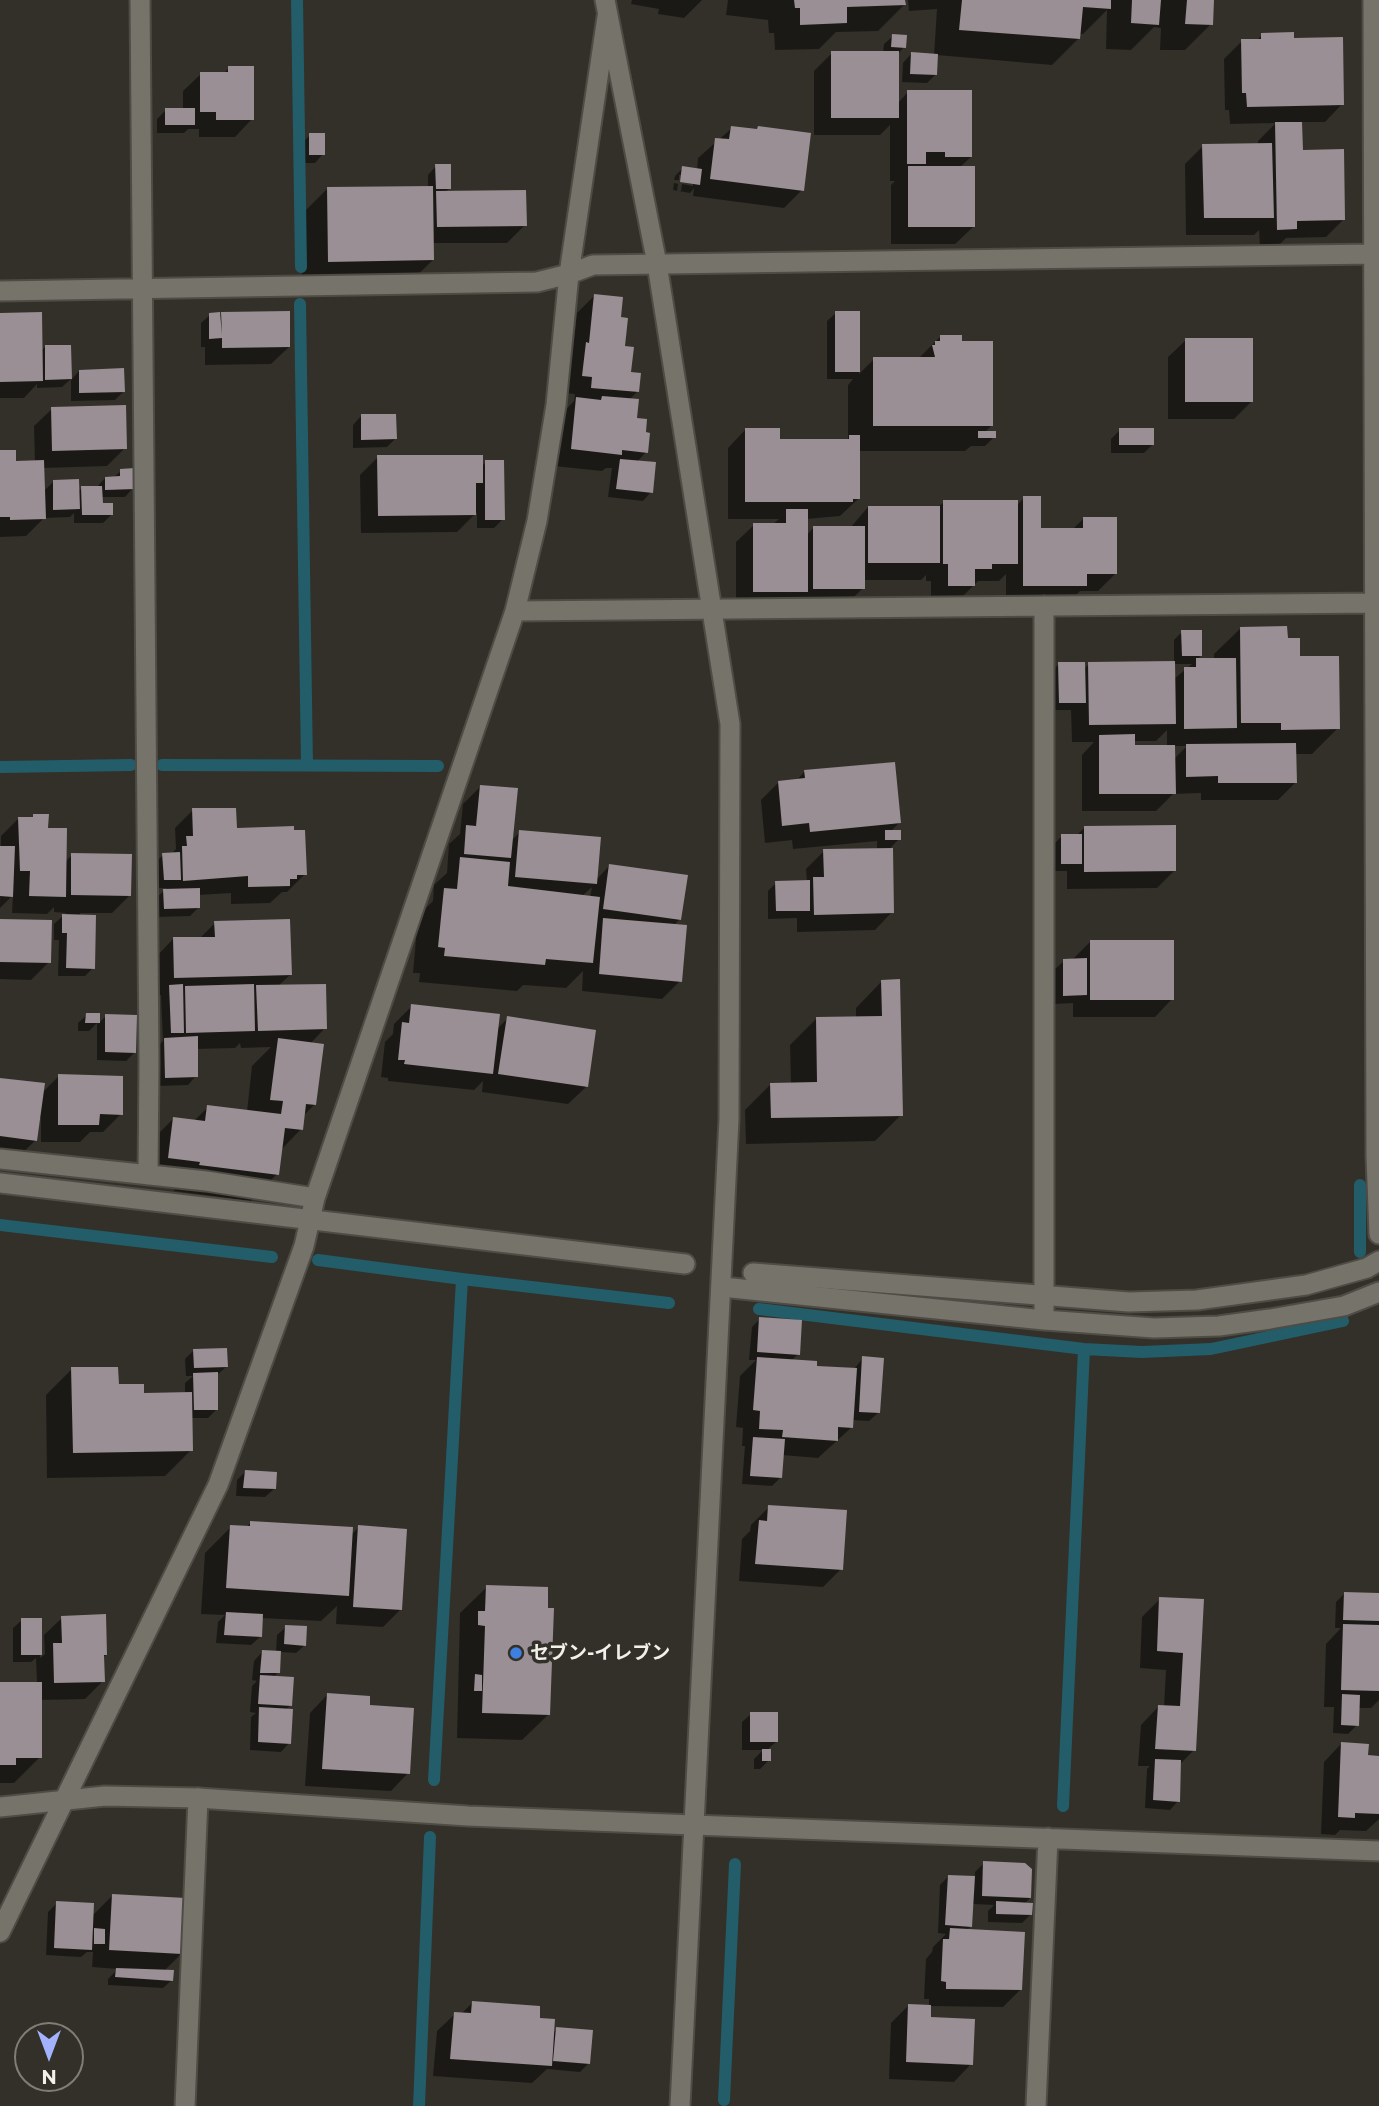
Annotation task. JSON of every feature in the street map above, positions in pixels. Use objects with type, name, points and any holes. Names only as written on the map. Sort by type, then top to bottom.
[{"type":"street","points":[[140,0],[148,1175]]},
{"type":"street","points":[[1373,0],[1377,512],[1376,1156],[1379,1234]]},
{"type":"street","points":[[608,4],[657,264],[730,724],[729,1119],[680,2106]]},
{"type":"street","points":[[0,1931],[218,1485],[304,1246],[315,1198],[515,611],[537,521],[554,418],[569,274],[608,4]]},
{"type":"street","points":[[0,290],[537,282],[593,265],[1374,254]]},
{"type":"street","points":[[515,611],[1375,603]]},
{"type":"street","points":[[1044,606],[1044,1320]]},
{"type":"street","points":[[0,1159],[148,1175],[315,1198]]},
{"type":"street","points":[[0,1183],[685,1264]]},
{"type":"street","points":[[753,1273],[1129,1302],[1197,1300],[1306,1285],[1367,1268],[1379,1261]]},
{"type":"street","points":[[722,1287],[1044,1320],[1154,1328],[1219,1326],[1344,1306],[1379,1292]]},
{"type":"street","points":[[0,1807],[105,1796],[198,1798],[468,1816],[1379,1851]]},
{"type":"street","points":[[186,2106],[198,1798]]},
{"type":"street","points":[[1036,2106],[1048,1838]]},
{"type":"building","points":[[794,0],[905,0],[906,5],[847,7],[847,23],[800,25],[800,8],[795,8]]},
{"type":"building","points":[[962,0],[1111,0],[1111,9],[1083,7],[1080,39],[959,30]]},
{"type":"building","points":[[1132,0],[1161,0],[1159,25],[1131,23]]},
{"type":"building","points":[[1187,0],[1214,0],[1213,25],[1185,24]]},
{"type":"building","points":[[1294,32],[1294,38],[1343,37],[1344,105],[1247,107],[1246,93],[1242,93],[1241,39],[1261,39],[1261,33]]},
{"type":"building","points":[[892,34],[907,35],[906,48],[891,47]]},
{"type":"building","points":[[831,51],[899,51],[899,118],[831,118]]},
{"type":"building","points":[[911,52],[938,54],[937,75],[910,74]]},
{"type":"building","points":[[228,66],[254,66],[254,120],[216,120],[216,112],[200,112],[200,72],[228,72]]},
{"type":"building","points":[[907,90],[972,90],[972,157],[945,157],[945,152],[926,152],[926,164],[907,164]]},
{"type":"building","points":[[165,108],[195,108],[195,125],[165,125]]},
{"type":"building","points":[[1275,122],[1302,122],[1303,150],[1344,149],[1345,220],[1297,221],[1297,229],[1277,230]]},
{"type":"building","points":[[731,126],[757,129],[758,126],[811,133],[804,191],[710,179],[715,138],[729,139]]},
{"type":"building","points":[[309,133],[325,133],[325,155],[309,155]]},
{"type":"building","points":[[1272,143],[1274,218],[1204,218],[1202,144]]},
{"type":"building","points":[[435,164],[451,164],[451,189],[436,189]]},
{"type":"building","points":[[682,166],[702,169],[700,185],[680,182]]},
{"type":"building","points":[[908,166],[975,166],[975,227],[908,227]]},
{"type":"building","points":[[433,186],[434,260],[328,262],[327,187]]},
{"type":"building","points":[[526,190],[527,226],[437,227],[436,191]]},
{"type":"building","points":[[594,294],[623,297],[621,317],[628,318],[625,346],[634,347],[631,372],[641,373],[639,392],[591,388],[592,377],[582,376],[586,342],[589,343]]},
{"type":"building","points":[[290,311],[290,347],[222,348],[222,338],[209,339],[209,313],[220,312],[222,335],[221,312]]},
{"type":"building","points":[[835,311],[860,311],[860,372],[835,372]]},
{"type":"building","points":[[42,312],[43,381],[0,382],[0,313]]},
{"type":"building","points":[[940,335],[962,335],[962,341],[993,341],[993,426],[873,426],[873,357],[935,357],[932,345],[935,345],[935,341],[940,341]]},
{"type":"building","points":[[1185,338],[1253,338],[1253,402],[1185,402]]},
{"type":"building","points":[[45,345],[71,345],[72,379],[45,380]]},
{"type":"building","points":[[124,368],[125,392],[79,393],[79,370]]},
{"type":"building","points":[[602,396],[639,399],[637,418],[647,419],[646,432],[650,433],[648,453],[622,450],[622,455],[571,449],[576,397],[601,400]]},
{"type":"building","points":[[126,405],[127,449],[52,451],[51,407]]},
{"type":"building","points":[[361,414],[396,414],[397,439],[361,440]]},
{"type":"building","points":[[745,428],[780,428],[780,439],[849,439],[849,435],[860,435],[860,499],[853,499],[853,502],[745,502]]},
{"type":"building","points":[[1119,428],[1154,428],[1154,445],[1119,445]]},
{"type":"building","points":[[978,431],[996,431],[996,438],[978,438]]},
{"type":"building","points":[[0,450],[16,450],[16,461],[44,460],[46,519],[10,520],[10,517],[0,517]]},
{"type":"building","points":[[377,455],[483,455],[483,483],[476,483],[476,515],[378,516]]},
{"type":"building","points":[[620,459],[656,462],[653,493],[616,489]]},
{"type":"building","points":[[485,460],[504,460],[505,520],[485,520]]},
{"type":"building","points":[[135,468],[135,489],[105,490],[105,477],[120,476],[120,469]]},
{"type":"building","points":[[79,479],[80,509],[53,510],[53,480]]},
{"type":"building","points":[[81,486],[102,486],[103,503],[113,503],[113,515],[82,515]]},
{"type":"building","points":[[1023,496],[1041,496],[1041,528],[1083,528],[1083,517],[1117,517],[1117,574],[1087,574],[1087,586],[1023,586]]},
{"type":"building","points":[[943,500],[1018,500],[1018,564],[992,564],[992,569],[975,569],[975,586],[948,586],[948,564],[943,564]]},
{"type":"building","points":[[868,506],[940,506],[940,563],[868,563]]},
{"type":"building","points":[[786,509],[808,509],[808,592],[753,592],[753,523],[786,523]]},
{"type":"building","points":[[813,526],[865,526],[865,589],[813,589]]},
{"type":"building","points":[[1287,626],[1288,638],[1300,638],[1300,656],[1339,656],[1340,729],[1281,730],[1281,723],[1241,723],[1240,627]]},
{"type":"building","points":[[1181,630],[1202,630],[1202,656],[1182,656]]},
{"type":"building","points":[[1196,658],[1236,658],[1237,728],[1184,729],[1184,667],[1196,667]]},
{"type":"building","points":[[1175,661],[1176,724],[1089,725],[1088,662]]},
{"type":"building","points":[[1058,662],[1085,662],[1086,703],[1059,703]]},
{"type":"building","points":[[1135,734],[1135,745],[1175,745],[1176,794],[1099,794],[1099,735]]},
{"type":"building","points":[[1296,743],[1297,783],[1218,783],[1218,776],[1186,777],[1186,744]]},
{"type":"building","points":[[895,762],[901,823],[810,832],[809,823],[782,826],[778,781],[805,778],[804,770]]},
{"type":"building","points":[[480,785],[518,788],[511,858],[464,854],[466,825],[476,826]]},
{"type":"building","points":[[192,808],[236,808],[237,828],[294,826],[294,830],[305,830],[307,875],[297,875],[297,879],[290,879],[290,886],[248,887],[248,876],[183,881],[182,846],[187,846],[186,836],[193,836]]},
{"type":"building","points":[[33,814],[49,814],[48,828],[67,828],[66,897],[29,896],[30,871],[20,871],[18,817],[33,817]]},
{"type":"building","points":[[1176,825],[1176,871],[1084,872],[1084,826]]},
{"type":"building","points":[[519,830],[601,837],[597,884],[515,877]]},
{"type":"building","points":[[885,830],[901,830],[901,840],[885,840]]},
{"type":"building","points":[[1061,834],[1082,834],[1082,864],[1061,864]]},
{"type":"building","points":[[0,846],[15,846],[13,897],[0,896]]},
{"type":"building","points":[[893,848],[894,913],[814,915],[813,877],[824,877],[823,849]]},
{"type":"building","points":[[180,852],[181,880],[164,880],[162,853]]},
{"type":"building","points":[[71,853],[132,854],[131,896],[71,895]]},
{"type":"building","points":[[460,857],[510,862],[508,886],[600,897],[593,963],[546,959],[545,965],[444,956],[445,948],[438,947],[444,888],[457,889]]},
{"type":"building","points":[[609,864],[688,875],[681,920],[603,909]]},
{"type":"building","points":[[810,880],[810,911],[776,911],[775,881]]},
{"type":"building","points":[[200,888],[200,908],[164,909],[163,889]]},
{"type":"building","points":[[62,914],[96,915],[95,969],[66,968],[67,933],[62,933]]},
{"type":"building","points":[[603,918],[687,925],[682,982],[599,974]]},
{"type":"building","points":[[0,919],[52,920],[51,963],[0,962]]},
{"type":"building","points":[[290,919],[292,975],[174,978],[173,937],[215,937],[214,921]]},
{"type":"building","points":[[1090,940],[1174,940],[1174,1000],[1090,1000]]},
{"type":"building","points":[[1087,958],[1087,995],[1063,996],[1063,959]]},
{"type":"building","points":[[900,979],[903,1116],[771,1118],[770,1083],[817,1082],[816,1017],[882,1016],[881,980]]},
{"type":"building","points":[[183,984],[184,1033],[171,1033],[169,985]]},
{"type":"building","points":[[254,984],[255,1031],[186,1033],[185,986]]},
{"type":"building","points":[[326,984],[327,1029],[258,1031],[256,985]]},
{"type":"building","points":[[411,1004],[500,1014],[493,1074],[404,1064],[405,1060],[398,1060],[402,1022],[409,1023]]},
{"type":"building","points":[[86,1013],[100,1013],[100,1023],[85,1023]]},
{"type":"building","points":[[105,1014],[137,1015],[136,1053],[105,1052]]},
{"type":"building","points":[[507,1016],[596,1030],[588,1087],[498,1074]]},
{"type":"building","points":[[198,1036],[198,1077],[165,1078],[164,1038]]},
{"type":"building","points":[[278,1038],[324,1044],[316,1105],[306,1104],[303,1130],[285,1128],[279,1175],[199,1165],[200,1162],[168,1158],[173,1117],[205,1121],[207,1105],[281,1114],[283,1101],[270,1100]]},
{"type":"building","points":[[58,1074],[123,1076],[123,1115],[100,1114],[99,1125],[58,1125]]},
{"type":"building","points":[[0,1078],[45,1083],[37,1141],[0,1136]]},
{"type":"building","points":[[759,1317],[802,1320],[800,1355],[757,1352]]},
{"type":"building","points":[[227,1348],[228,1367],[194,1368],[193,1349]]},
{"type":"building","points":[[862,1356],[884,1358],[880,1413],[859,1412]]},
{"type":"building","points":[[757,1357],[817,1361],[817,1366],[857,1368],[853,1428],[838,1427],[838,1441],[782,1437],[783,1430],[759,1429],[760,1411],[753,1410]]},
{"type":"building","points":[[71,1367],[118,1367],[119,1384],[144,1384],[144,1393],[192,1392],[193,1451],[73,1453]]},
{"type":"building","points":[[218,1372],[218,1410],[194,1410],[193,1373]]},
{"type":"building","points":[[753,1437],[785,1439],[782,1478],[750,1476]]},
{"type":"building","points":[[245,1470],[277,1472],[276,1489],[243,1488]]},
{"type":"building","points":[[768,1505],[847,1510],[843,1570],[755,1564],[759,1520],[767,1521]]},
{"type":"building","points":[[250,1521],[353,1527],[349,1596],[226,1588],[230,1525],[250,1526]]},
{"type":"building","points":[[358,1525],[407,1529],[402,1610],[353,1607]]},
{"type":"building","points":[[486,1585],[548,1587],[548,1608],[554,1608],[550,1715],[482,1713],[485,1626],[478,1625],[478,1611],[485,1611]]},
{"type":"building","points":[[1344,1592],[1379,1593],[1379,1621],[1343,1620]]},
{"type":"building","points":[[1159,1597],[1204,1599],[1196,1751],[1155,1749],[1158,1705],[1180,1706],[1183,1653],[1157,1651]]},
{"type":"building","points":[[226,1612],[263,1614],[262,1637],[224,1635]]},
{"type":"building","points":[[106,1614],[105,1682],[54,1683],[53,1643],[62,1643],[61,1616]]},
{"type":"building","points":[[21,1618],[42,1618],[42,1655],[21,1655]]},
{"type":"building","points":[[1343,1624],[1379,1625],[1379,1691],[1341,1690]]},
{"type":"building","points":[[285,1625],[307,1626],[306,1646],[284,1644]]},
{"type":"building","points":[[262,1650],[281,1651],[280,1673],[260,1673]]},
{"type":"building","points":[[475,1674],[482,1675],[482,1691],[474,1691]]},
{"type":"building","points":[[260,1675],[294,1677],[292,1706],[258,1704]]},
{"type":"building","points":[[0,1682],[42,1682],[42,1758],[16,1758],[16,1765],[0,1765]]},
{"type":"building","points":[[327,1693],[370,1696],[370,1705],[414,1708],[410,1774],[322,1769]]},
{"type":"building","points":[[1342,1694],[1360,1695],[1359,1726],[1341,1725]]},
{"type":"building","points":[[259,1707],[293,1709],[291,1744],[258,1742]]},
{"type":"building","points":[[750,1712],[778,1712],[778,1742],[750,1742]]},
{"type":"building","points":[[1341,1742],[1369,1744],[1368,1755],[1379,1756],[1379,1814],[1355,1813],[1355,1818],[1338,1817]]},
{"type":"building","points":[[762,1749],[771,1749],[771,1761],[762,1761]]},
{"type":"building","points":[[1155,1759],[1181,1760],[1180,1802],[1153,1800]]},
{"type":"building","points":[[983,1861],[1025,1863],[1032,1869],[1031,1898],[982,1896]]},
{"type":"building","points":[[948,1875],[975,1876],[972,1927],[945,1925]]},
{"type":"building","points":[[112,1894],[186,1898],[182,1954],[109,1950]]},
{"type":"building","points":[[56,1901],[94,1903],[92,1950],[54,1948]]},
{"type":"building","points":[[996,1901],[1033,1903],[1032,1915],[996,1914]]},
{"type":"building","points":[[94,1928],[105,1929],[105,1944],[94,1944]]},
{"type":"building","points":[[950,1928],[1025,1932],[1022,1990],[946,1989],[946,1982],[941,1981],[943,1939],[949,1939]]},
{"type":"building","points":[[116,1968],[174,1970],[173,1981],[115,1977]]},
{"type":"building","points":[[472,2001],[540,2006],[540,2018],[555,2019],[552,2066],[450,2059],[454,2012],[471,2013]]},
{"type":"building","points":[[908,2004],[931,2005],[931,2017],[975,2019],[973,2065],[906,2062]]},
{"type":"building","points":[[556,2027],[593,2030],[590,2064],[553,2061]]},
{"type":"waterway","points":[[297,0],[301,267]]},
{"type":"waterway","points":[[300,304],[307,765]]},
{"type":"waterway","points":[[0,767],[131,765]]},
{"type":"waterway","points":[[162,765],[438,766]]},
{"type":"waterway","points":[[1360,1185],[1360,1252]]},
{"type":"waterway","points":[[0,1225],[272,1257]]},
{"type":"waterway","points":[[318,1260],[669,1303]]},
{"type":"waterway","points":[[434,1780],[462,1279]]},
{"type":"waterway","points":[[759,1309],[1084,1349],[1142,1352],[1211,1349],[1343,1321]]},
{"type":"waterway","points":[[1063,1806],[1084,1349]]},
{"type":"waterway","points":[[419,2106],[430,1837]]},
{"type":"waterway","points":[[724,2100],[735,1864]]},
{"type":"place","name":"セブン-イレブン","points":[[516,1653]]}]
